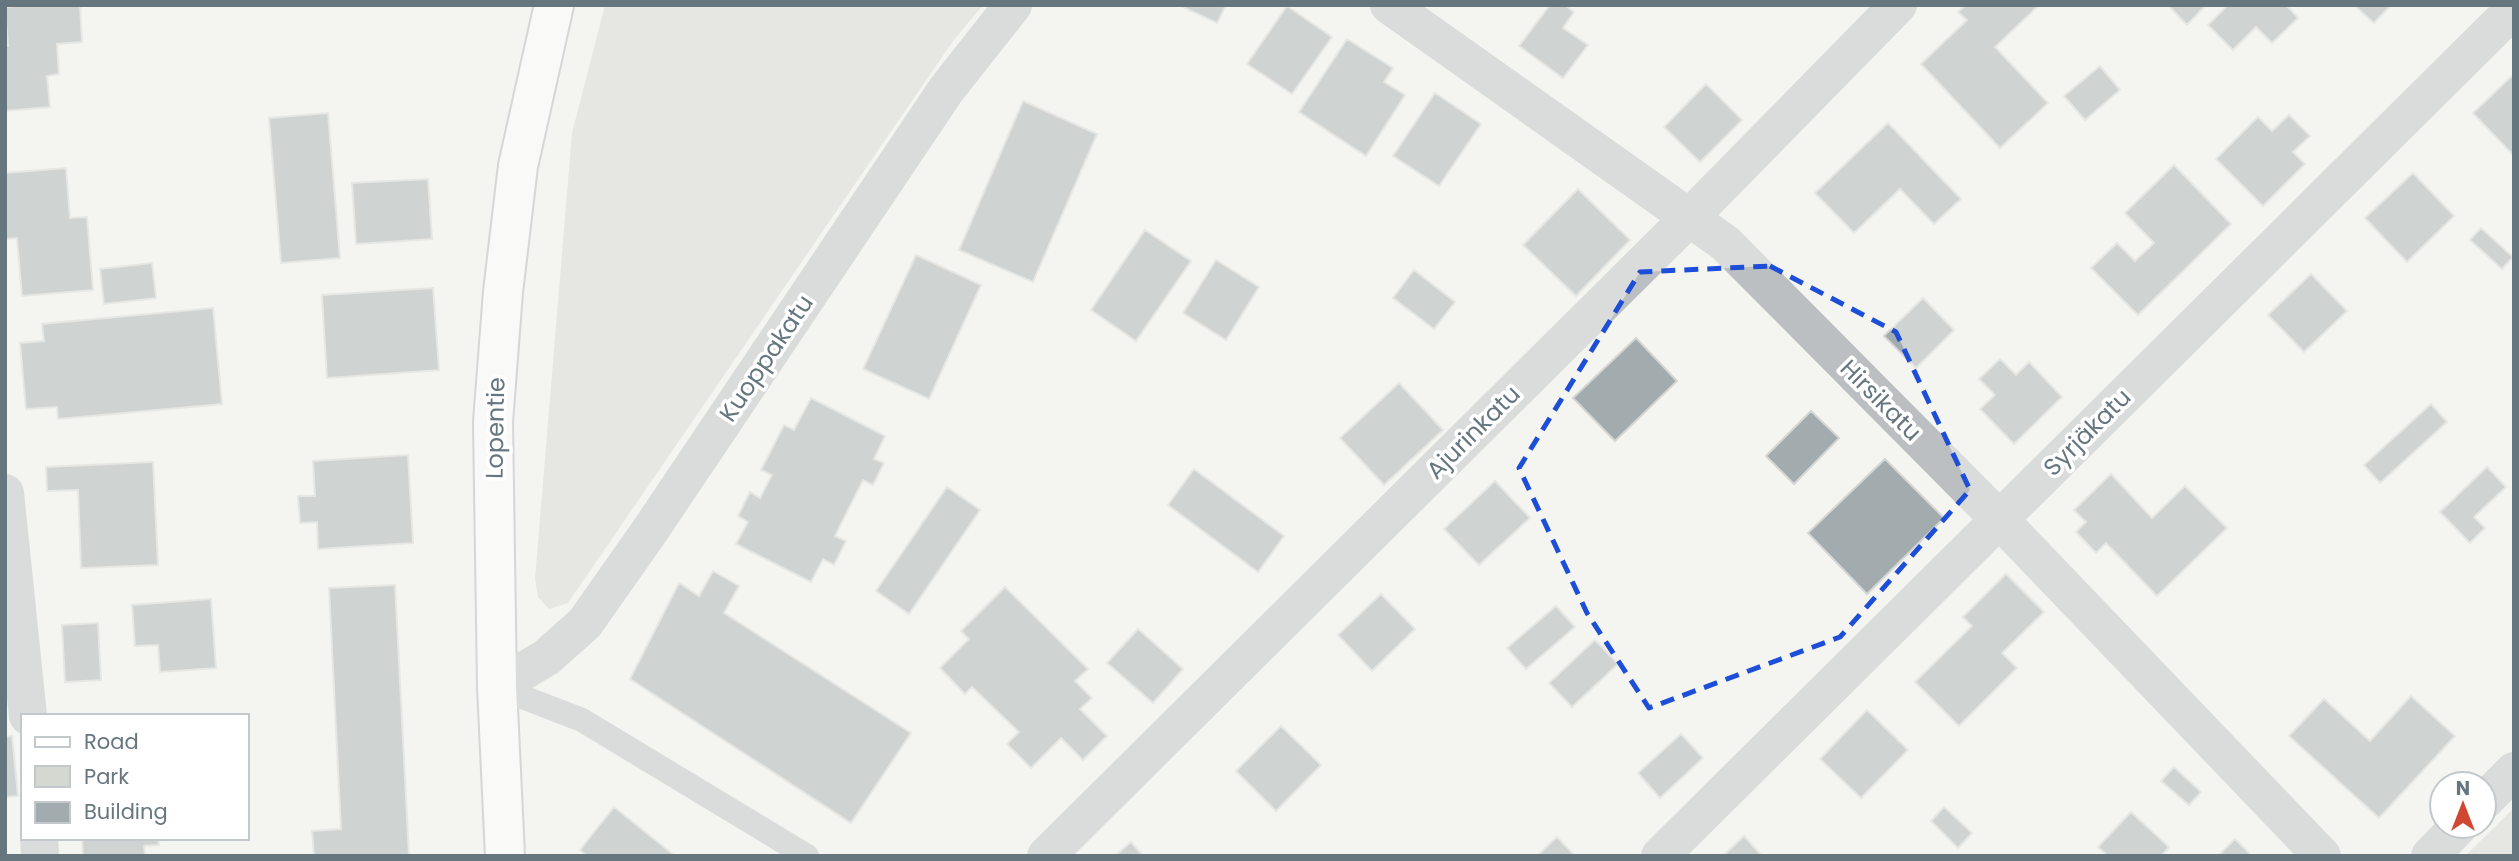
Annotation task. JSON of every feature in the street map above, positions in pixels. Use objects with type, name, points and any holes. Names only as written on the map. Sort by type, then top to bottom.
[{"type":"street","name":"Lopentie","points":[[505,856],[497,687],[493,422],[503,292],[518,166],[554,5]]},
{"type":"street","name":"Kuoppakatu","points":[[497,687],[547,657],[586,623],[946,90],[1013,5]]},
{"type":"street","name":"Hirsikatu","points":[[1389,5],[1725,243],[2000,519],[2322,856]]},
{"type":"street","name":"Ajurinkatu","points":[[1046,856],[1689,218],[1898,5]]},
{"type":"street","name":"Syrjäkatu","points":[[1660,856],[2514,9]]},
{"type":"street","points":[[5,493],[28,714]]},
{"type":"street","points":[[2498,787],[2514,771]]},
{"type":"street","points":[[2430,856],[2445,840]]},
{"type":"lane","points":[[497,687],[582,720],[807,856]]},
{"type":"highlighted area","points":[[1770,266],[1896,332],[1970,490],[1840,637],[1649,708],[1587,613],[1519,468],[1640,272]]},
{"type":"green space","points":[[605,5],[983,5],[953,41],[568,603],[549,609],[538,597],[535,579],[572,133]]},
{"type":"green space","points":[[2514,808],[2514,856],[2465,856],[2481,840],[2498,840],[2498,824]]},
{"type":"building","points":[[80,5],[82,42],[57,44],[59,74],[47,76],[50,107],[5,111],[5,46],[8,46],[5,7]]},
{"type":"building","points":[[1179,5],[1226,5],[1217,23]]},
{"type":"building","points":[[1550,5],[1565,5],[1574,12],[1563,28],[1588,45],[1563,78],[1519,46]]},
{"type":"building","points":[[1966,5],[2039,5],[1995,47],[2048,103],[2000,148],[1921,64],[1967,20],[1958,12]]},
{"type":"building","points":[[2168,5],[2206,5],[2187,25]]},
{"type":"building","points":[[2228,5],[2286,5],[2298,18],[2272,43],[2256,27],[2233,50],[2208,25]]},
{"type":"building","points":[[2354,5],[2391,5],[2374,23]]},
{"type":"building","points":[[1287,6],[1332,37],[1292,94],[1247,64]]},
{"type":"building","points":[[1347,39],[1393,68],[1384,82],[1405,95],[1366,156],[1299,112]]},
{"type":"building","points":[[2100,66],[2120,90],[2085,120],[2064,96]]},
{"type":"building","points":[[2514,74],[2514,156],[2473,113]]},
{"type":"building","points":[[1706,84],[1742,120],[1700,162],[1664,127]]},
{"type":"building","points":[[1435,93],[1481,124],[1439,186],[1393,156]]},
{"type":"building","points":[[1023,101],[1097,134],[1033,282],[959,250]]},
{"type":"building","points":[[328,113],[340,258],[281,263],[269,118]]},
{"type":"building","points":[[2289,115],[2310,136],[2293,152],[2305,164],[2263,206],[2216,159],[2258,117],[2272,131]]},
{"type":"building","points":[[1888,123],[1961,199],[1934,224],[1900,189],[1854,233],[1815,193]]},
{"type":"building","points":[[2174,165],[2231,224],[2138,315],[2091,268],[2117,243],[2135,261],[2154,243],[2125,213]]},
{"type":"building","points":[[66,168],[70,218],[87,217],[93,290],[22,296],[17,238],[5,239],[5,173]]},
{"type":"building","points":[[2413,173],[2454,216],[2407,262],[2365,218]]},
{"type":"building","points":[[428,179],[432,239],[356,244],[352,183]]},
{"type":"building","points":[[1578,189],[1630,240],[1576,296],[1523,245]]},
{"type":"building","points":[[2481,228],[2513,257],[2502,269],[2470,240]]},
{"type":"building","points":[[1145,230],[1191,261],[1136,341],[1091,310]]},
{"type":"building","points":[[916,255],[981,285],[929,399],[863,369]]},
{"type":"building","points":[[1216,260],[1259,287],[1226,340],[1183,313]]},
{"type":"building","points":[[152,263],[156,298],[104,304],[100,269]]},
{"type":"building","points":[[1414,270],[1455,302],[1434,329],[1393,298]]},
{"type":"building","points":[[2311,274],[2347,311],[2304,352],[2268,315]]},
{"type":"building","points":[[433,288],[439,370],[327,378],[322,295]]},
{"type":"building","points":[[1923,298],[1954,330],[1916,368],[1884,336]]},
{"type":"building","points":[[213,308],[222,404],[58,419],[57,407],[26,409],[20,343],[44,341],[42,324]]},
{"type":"building","points":[[1636,338],[1677,381],[1615,441],[1573,398]]},
{"type":"building","points":[[2000,359],[2016,375],[2029,362],[2062,397],[2014,444],[1980,409],[1995,395],[1979,379]]},
{"type":"building","points":[[1399,383],[1443,430],[1384,485],[1340,438]]},
{"type":"building","points":[[811,398],[885,436],[874,459],[884,463],[873,485],[863,480],[835,536],[846,541],[834,565],[823,559],[811,582],[736,544],[748,522],[738,516],[750,492],[760,498],[772,475],[761,470],[784,425],[794,430]]},
{"type":"building","points":[[2431,404],[2447,422],[2380,483],[2364,465]]},
{"type":"building","points":[[1811,411],[1839,438],[1794,484],[1766,456]]},
{"type":"building","points":[[408,455],[413,543],[318,549],[317,522],[300,523],[298,496],[315,496],[313,461]]},
{"type":"building","points":[[1885,459],[1944,518],[1867,594],[1808,533]]},
{"type":"building","points":[[153,462],[158,565],[81,568],[78,490],[47,491],[46,467]]},
{"type":"building","points":[[2487,467],[2506,487],[2474,517],[2485,528],[2470,543],[2440,512]]},
{"type":"building","points":[[1194,469],[1284,536],[1258,572],[1168,505]]},
{"type":"building","points":[[2111,474],[2152,518],[2185,486],[2227,528],[2157,596],[2106,543],[2096,553],[2076,532],[2086,522],[2074,510]]},
{"type":"building","points":[[1495,481],[1530,518],[1479,565],[1444,529]]},
{"type":"building","points":[[947,487],[980,510],[909,614],[876,591]]},
{"type":"building","points":[[713,571],[739,586],[724,613],[911,733],[851,823],[630,679],[679,583],[699,596]]},
{"type":"building","points":[[2006,574],[2044,612],[2002,653],[2017,668],[1959,726],[1915,682],[1972,626],[1963,617]]},
{"type":"building","points":[[395,585],[409,856],[314,856],[312,831],[341,829],[329,588]]},
{"type":"building","points":[[1005,587],[1088,669],[1075,681],[1092,698],[1080,709],[1107,736],[1083,760],[1061,738],[1031,768],[1007,744],[1019,732],[972,687],[965,694],[940,668],[969,639],[961,631]]},
{"type":"building","points":[[1381,594],[1415,629],[1372,671],[1338,635]]},
{"type":"building","points":[[211,599],[216,668],[160,672],[158,645],[135,646],[132,605]]},
{"type":"building","points":[[1556,606],[1575,627],[1526,669],[1507,648]]},
{"type":"building","points":[[98,623],[101,680],[65,682],[62,625]]},
{"type":"building","points":[[1138,629],[1183,669],[1153,703],[1107,663]]},
{"type":"building","points":[[1595,640],[1618,664],[1572,707],[1549,683]]},
{"type":"building","points":[[2411,696],[2455,736],[2379,818],[2289,736],[2324,699],[2370,741]]},
{"type":"building","points":[[1867,710],[1908,750],[1861,798],[1820,759]]},
{"type":"building","points":[[1281,726],[1321,765],[1276,811],[1236,771]]},
{"type":"building","points":[[1681,734],[1703,758],[1660,798],[1638,773]]},
{"type":"building","points":[[12,736],[18,796],[5,797],[5,737]]},
{"type":"building","points":[[2174,767],[2201,792],[2189,805],[2161,781]]},
{"type":"building","points":[[614,807],[675,856],[587,856],[580,850]]},
{"type":"building","points":[[1944,807],[1972,833],[1958,848],[1931,821]]},
{"type":"building","points":[[2131,812],[2169,847],[2161,856],[2108,856],[2098,847]]},
{"type":"building","points":[[1744,836],[1762,856],[1723,856]]},
{"type":"building","points":[[1557,837],[1575,856],[1537,856]]},
{"type":"building","points":[[2235,839],[2252,856],[2218,856]]},
{"type":"building","points":[[82,840],[158,840],[159,845],[144,846],[145,856],[83,856]]},
{"type":"building","points":[[1131,842],[1143,856],[1115,856]]}]
